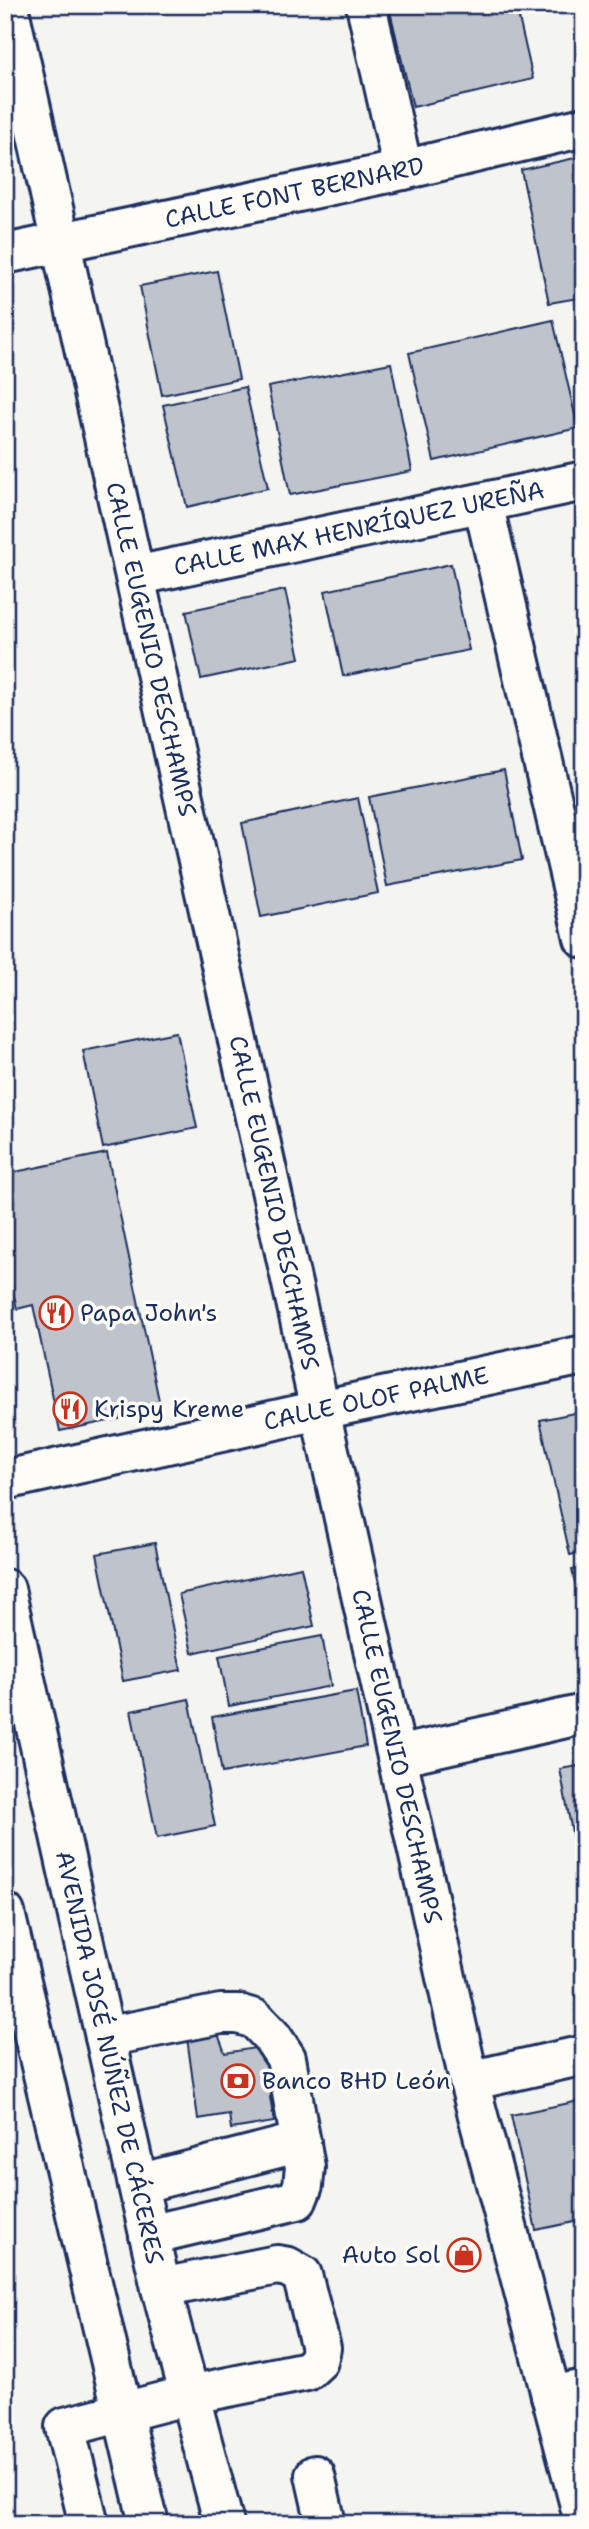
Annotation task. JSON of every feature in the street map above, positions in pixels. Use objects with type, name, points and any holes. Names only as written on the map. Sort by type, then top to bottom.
[{"type":"street","name":"CALLE EUGENIO DESCHAMPS","points":[[8,5],[469,2081],[567,2392],[584,2521]]},
{"type":"street","points":[[366,5],[403,170]]},
{"type":"street","name":"CALLE FONT BERNARD","points":[[5,254],[403,170],[584,127]]},
{"type":"street","name":"CALLE MAX HENRÍQUEZ UREÑA","points":[[135,576],[584,481]]},
{"type":"street","points":[[483,503],[584,937]]},
{"type":"street","name":"CALLE OLOF PALME","points":[[5,1480],[584,1355]]},
{"type":"street","name":"AVENIDA JOSÉ NÚÑEZ DE CÁCERES","points":[[5,1589],[161,2288],[224,2524]]},
{"type":"street","points":[[397,1756],[584,1714]]},
{"type":"street","points":[[5,1913],[149,2524]]},
{"type":"street","points":[[105,2037],[221,2014],[238,2014],[255,2019],[272,2037],[286,2058],[305,2167],[303,2185],[297,2200],[149,2235]]},
{"type":"street","points":[[469,2081],[584,2055]]},
{"type":"street","points":[[138,2184],[301,2142]]},
{"type":"street","points":[[89,2524],[65,2427],[190,2395],[307,2371],[318,2361],[321,2348],[302,2275],[288,2267],[277,2266],[161,2288]]},
{"type":"street","points":[[315,2475],[326,2524]]},
{"type":"building","points":[[416,5],[516,5],[533,79],[413,107],[390,11]]},
{"type":"building","points":[[584,156],[584,297],[549,303],[521,170]]},
{"type":"building","points":[[217,271],[239,379],[162,395],[140,286]]},
{"type":"building","points":[[553,320],[578,428],[434,461],[409,353]]},
{"type":"building","points":[[391,363],[412,471],[290,495],[268,387]]},
{"type":"building","points":[[245,387],[268,488],[187,507],[163,405]]},
{"type":"building","points":[[451,564],[469,650],[343,676],[325,591]]},
{"type":"building","points":[[285,590],[300,658],[201,679],[186,611]]},
{"type":"building","points":[[504,770],[522,860],[387,886],[369,797]]},
{"type":"building","points":[[358,798],[378,893],[261,917],[242,823]]},
{"type":"building","points":[[177,1032],[197,1128],[103,1148],[83,1051]]},
{"type":"building","points":[[107,1153],[161,1410],[60,1431],[33,1305],[17,1309],[5,1252],[5,1174]]},
{"type":"building","points":[[584,1411],[584,1552],[570,1555],[540,1420]]},
{"type":"building","points":[[155,1543],[181,1670],[123,1681],[97,1554]]},
{"type":"building","points":[[301,1567],[314,1626],[192,1653],[179,1594]]},
{"type":"building","points":[[584,1568],[584,1621],[572,1570]]},
{"type":"building","points":[[322,1636],[331,1686],[229,1706],[219,1656]]},
{"type":"building","points":[[356,1691],[366,1746],[222,1773],[212,1717]]},
{"type":"building","points":[[189,1699],[215,1826],[157,1838],[131,1711]]},
{"type":"building","points":[[584,1765],[584,1879],[581,1880],[560,1769]]},
{"type":"building","name":"Banco BHD León","points":[[215,2026],[225,2053],[261,2047],[283,2092],[270,2097],[274,2122],[231,2129],[229,2114],[198,2119],[186,2030]]},
{"type":"building","points":[[584,2100],[584,2220],[536,2230],[511,2115]]},
{"type":"place","name":"Papa John's","points":[[56,1313]]},
{"type":"place","name":"Krispy Kreme","points":[[70,1409]]},
{"type":"place","name":"Banco BHD León","points":[[238,2081]]},
{"type":"place","name":"Auto Sol","points":[[464,2255]]}]
